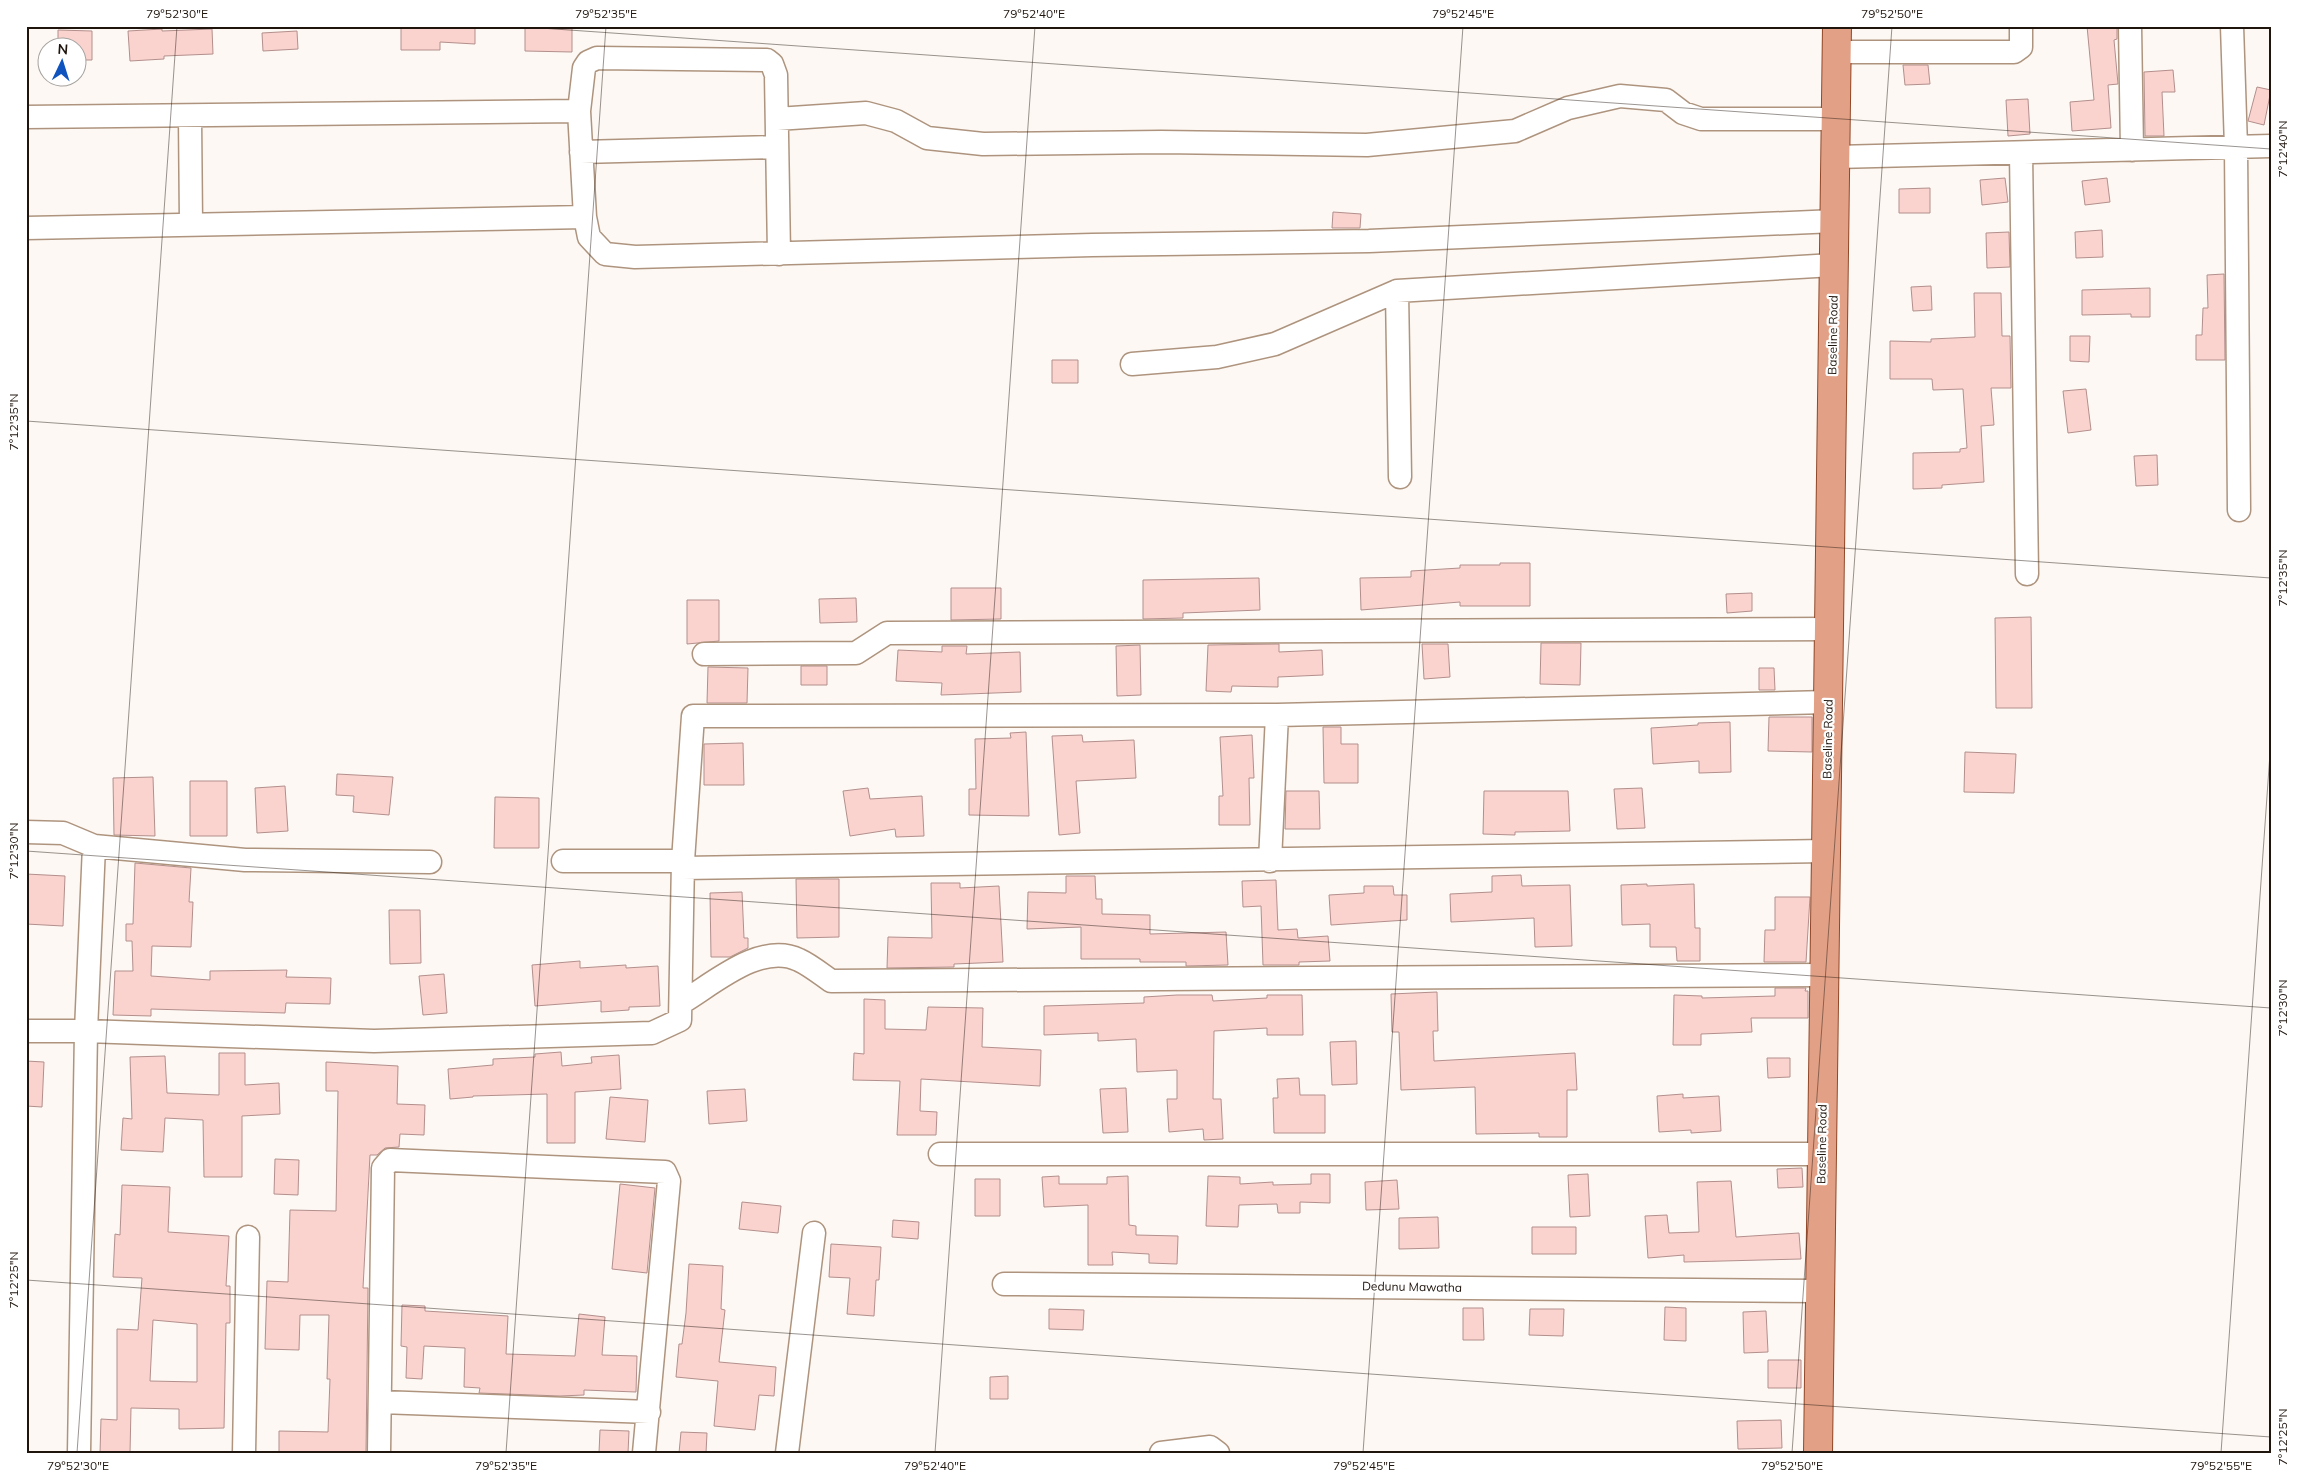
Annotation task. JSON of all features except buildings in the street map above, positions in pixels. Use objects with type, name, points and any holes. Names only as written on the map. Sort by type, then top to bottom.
[{"type":"main road","name":"Baseline Road","points":[[1818,1453],[1837,39]]},
{"type":"street","points":[[1837,39],[2014,52],[2021,47],[2021,26]]},
{"type":"street","points":[[2130,26],[2132,150]]},
{"type":"street","points":[[2232,26],[2236,147],[2239,510]]},
{"type":"street","points":[[779,254],[776,75],[772,64],[761,58],[597,58],[588,62],[584,68],[579,111],[585,217],[589,237],[604,254],[634,257],[779,254],[1092,245],[1369,241],[1835,221]]},
{"type":"street","points":[[777,119],[866,113],[896,121],[927,138],[983,144],[1161,142],[1367,145],[1515,131],[1568,108],[1620,96],[1666,100],[1683,113],[1701,119],[1836,119]]},
{"type":"street","points":[[26,117],[579,111]]},
{"type":"street","points":[[190,116],[191,224]]},
{"type":"street","points":[[1836,158],[2271,146]]},
{"type":"street","points":[[581,152],[777,147]]},
{"type":"street","points":[[2021,153],[2027,574]]},
{"type":"street","points":[[26,228],[585,217]]},
{"type":"street","points":[[1132,364],[1217,357],[1275,344],[1397,291],[1833,265]]},
{"type":"street","points":[[1397,291],[1400,477]]},
{"type":"street","points":[[704,654],[856,653],[887,633],[1829,629]]},
{"type":"street","points":[[26,1031],[86,1031],[374,1040],[652,1033],[680,1020],[683,864],[693,716],[1277,715],[1828,702]]},
{"type":"street","points":[[1270,861],[1277,715]]},
{"type":"street","points":[[26,832],[63,833],[94,846],[246,860],[430,862]]},
{"type":"street","points":[[80,1453],[86,1031],[94,846]]},
{"type":"street","points":[[563,861],[683,864],[1270,861],[1826,851]]},
{"type":"street","points":[[681,1003],[736,968],[771,954],[798,959],[831,981],[1824,975]]},
{"type":"street","points":[[940,1154],[1822,1154]]},
{"type":"street","points":[[379,1453],[384,1168],[390,1160],[665,1172],[669,1181],[644,1453]]},
{"type":"street","points":[[787,1453],[814,1233]]},
{"type":"street","points":[[244,1453],[248,1237]]},
{"type":"street","name":"Dedunu Mawatha","points":[[1004,1284],[1820,1291]]},
{"type":"street","points":[[381,1402],[648,1412]]},
{"type":"street","points":[[1161,1453],[1210,1447],[1218,1453]]}]
